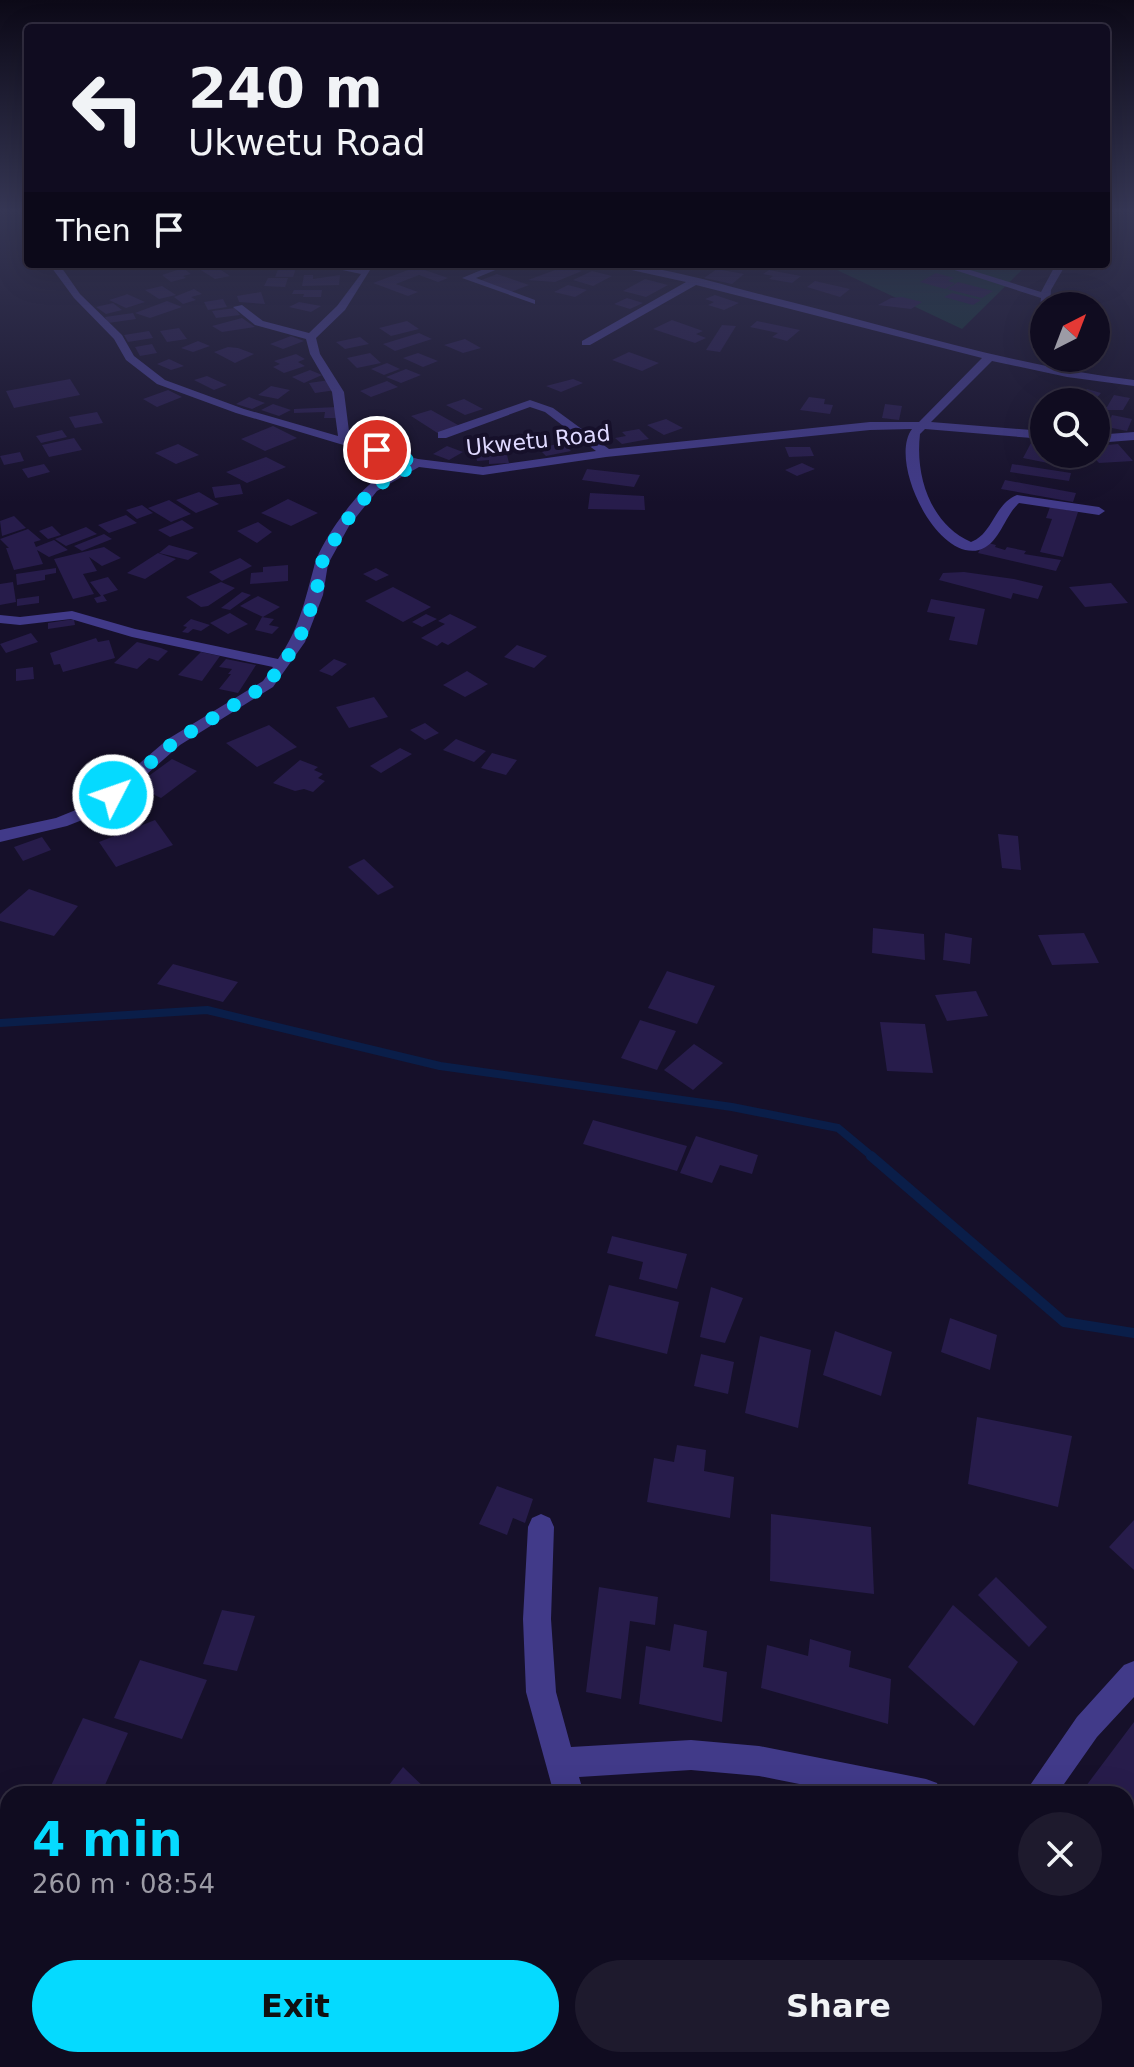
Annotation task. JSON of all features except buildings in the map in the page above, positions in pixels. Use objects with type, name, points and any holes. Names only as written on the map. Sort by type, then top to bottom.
[{"type":"street","name":"Ukwetu Road","points":[[89,309],[147,374],[215,403],[417,463],[483,471],[779,433],[922,425],[1030,434]]},
{"type":"street","points":[[241,309],[259,323],[311,337]]},
{"type":"street","points":[[311,337],[339,309]]},
{"type":"street","points":[[586,343],[646,309]]},
{"type":"street","points":[[804,309],[989,358],[1059,373],[1134,383]]},
{"type":"street","points":[[311,337],[315,354],[338,392],[344,439]]},
{"type":"street","points":[[989,358],[914,433],[911,447],[918,490],[958,544],[978,546],[996,529],[1011,502],[1017,499],[1099,511]]},
{"type":"street","points":[[442,435],[530,403],[549,410],[606,453]]},
{"type":"street","points":[[1110,438],[1134,436]]},
{"type":"street","points":[[0,836],[61,822],[99,807],[174,742],[253,697],[268,684],[298,642],[316,595],[321,564],[343,525],[373,488],[417,463]]},
{"type":"street","points":[[0,619],[20,621],[72,615],[132,633],[282,664]]},
{"type":"street","points":[[541,1527],[537,1651],[541,1692],[567,1786]]},
{"type":"street","points":[[1045,1786],[1087,1727],[1134,1675]]},
{"type":"street","points":[[560,1763],[691,1755],[759,1761],[886,1786]]},
{"type":"green space","points":[[921,309],[982,309],[962,329]]},
{"type":"waterway","points":[[0,1023],[207,1010],[440,1066],[732,1107],[838,1128],[874,1158]]},
{"type":"waterway","points":[[871,1156],[1064,1322],[1134,1333]]},
{"type":"route","points":[[113,795],[174,742],[253,697],[268,684],[298,642],[316,595],[321,564],[343,525],[360,500],[373,488],[417,463],[377,450]]}]
